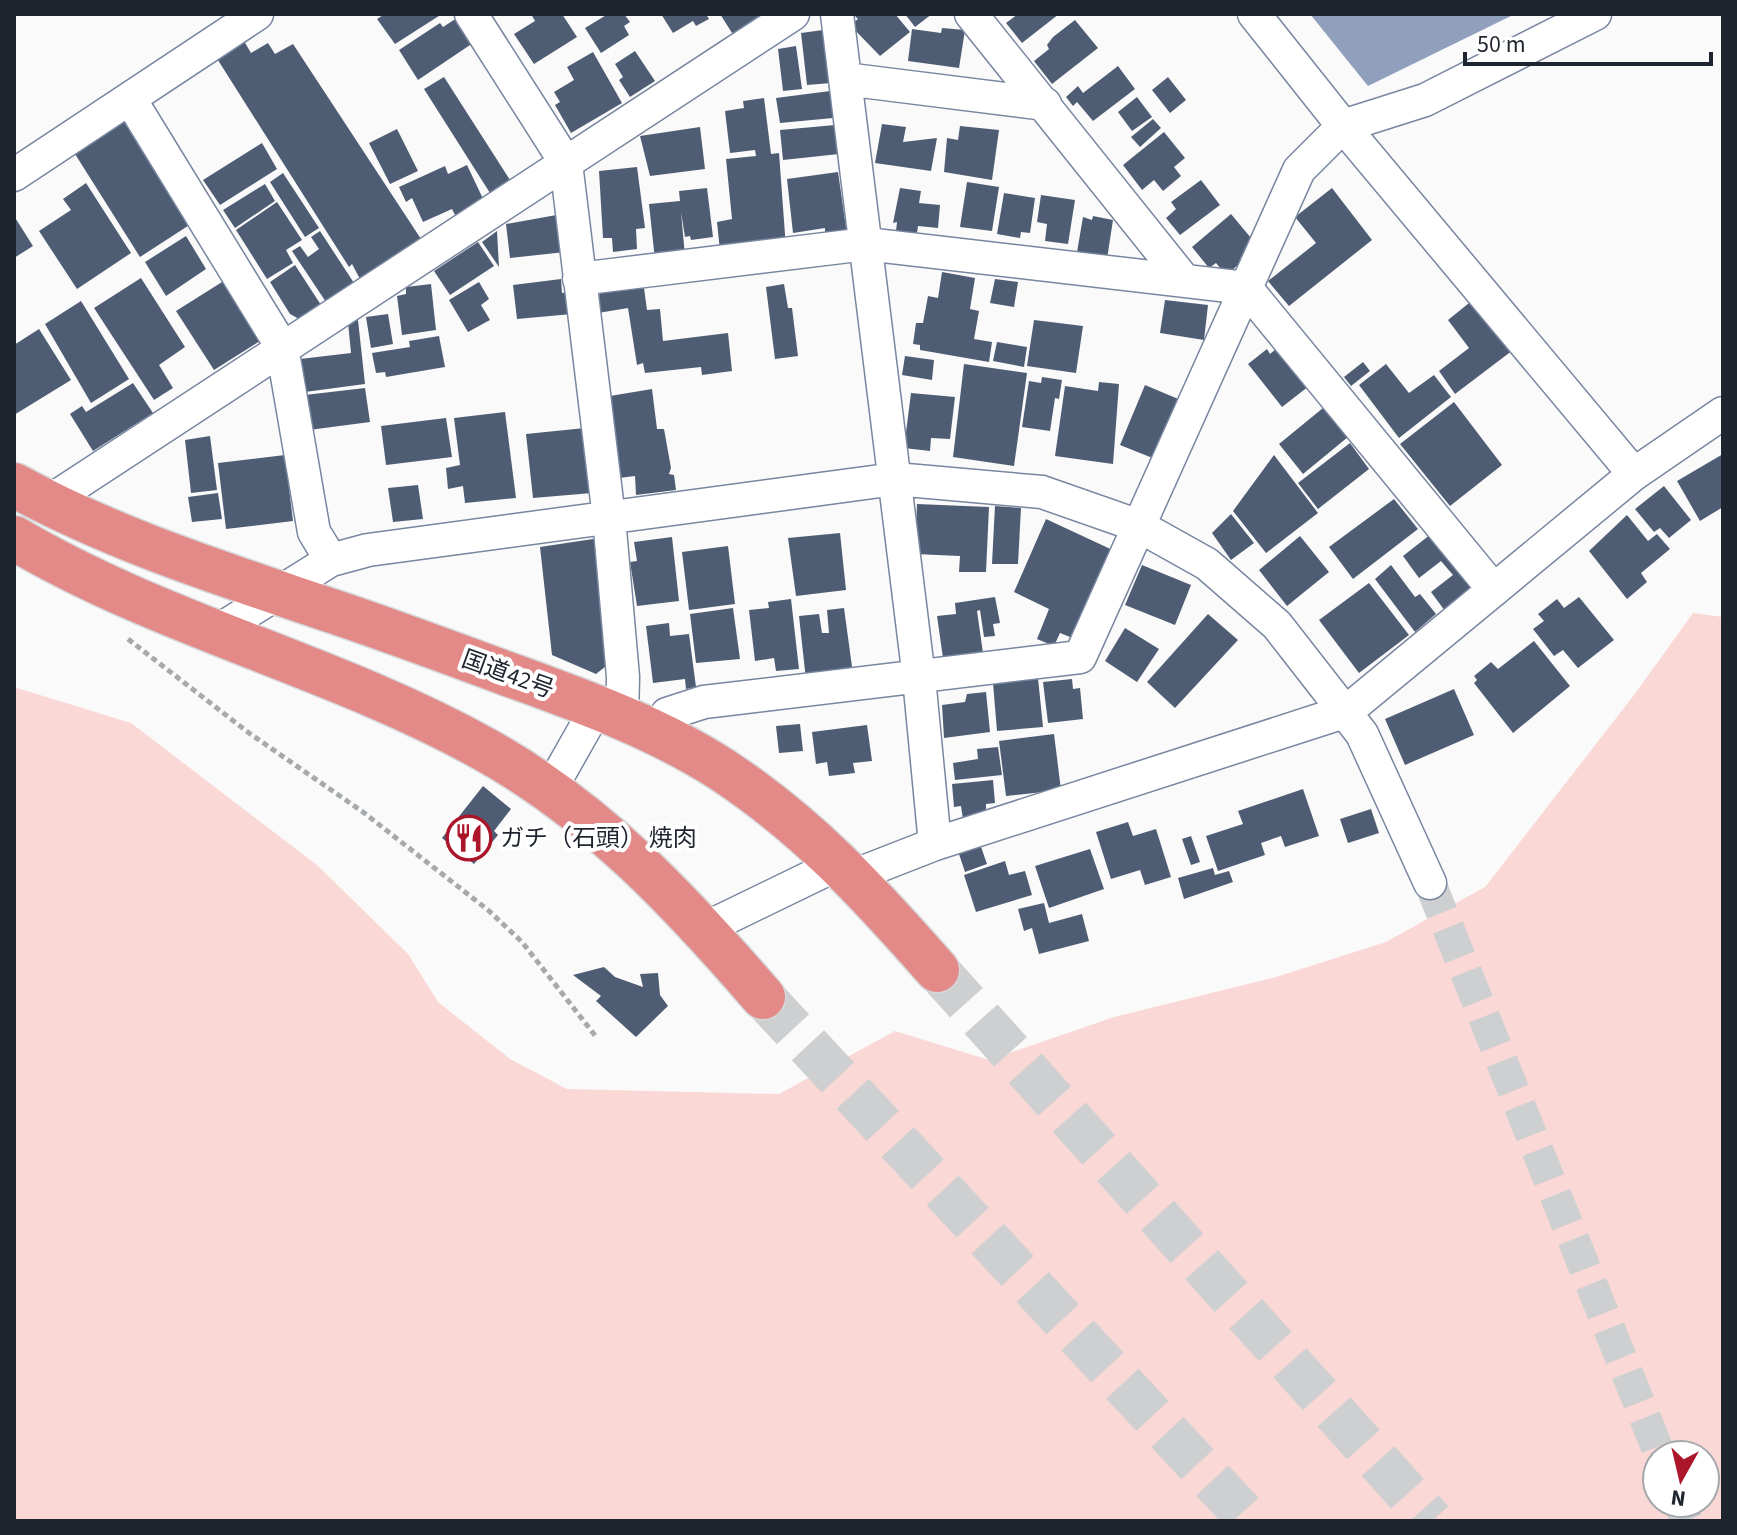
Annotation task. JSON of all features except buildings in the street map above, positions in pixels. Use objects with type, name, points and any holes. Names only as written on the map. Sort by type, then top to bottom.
[{"type":"highway","name":"国道42号","points":[[30,494],[143,547],[625,719],[718,767],[768,801],[847,870],[937,970]]},
{"type":"highway","points":[[14,538],[105,585],[412,713],[484,749],[550,790],[633,857],[704,929],[763,997]]},
{"type":"street","points":[[14,175],[257,14]]},
{"type":"street","points":[[471,14],[566,163],[609,518],[625,719]]},
{"type":"street","points":[[30,494],[282,347],[793,14]]},
{"type":"street","points":[[837,14],[919,678],[935,844]]},
{"type":"street","points":[[971,14],[1184,280]]},
{"type":"street","points":[[1254,14],[1343,126],[1634,474]]},
{"type":"street","points":[[550,790],[625,719],[667,714],[704,702],[1080,657],[1299,170],[1343,126],[1425,100],[1595,14]]},
{"type":"street","points":[[845,79],[1045,104]]},
{"type":"street","points":[[130,99],[282,347],[314,532],[331,560]]},
{"type":"street","points":[[579,279],[866,244],[1246,288],[1494,590]]},
{"type":"street","points":[[704,929],[847,870],[1355,722],[1494,590],[1634,474],[1723,413]]},
{"type":"street","points":[[214,633],[331,560],[368,550],[895,479],[1042,492],[1139,526],[1207,564],[1277,625],[1355,722],[1430,883]]},
{"type":"path","points":[[120,633],[249,733],[363,812],[488,910],[522,942],[597,1038]]},
{"type":"shaded area","points":[[1693,613],[1723,617],[1723,1521],[14,1521],[14,687],[131,723],[317,865],[408,954],[438,1002],[510,1059],[567,1089],[779,1094],[895,1031],[989,1060],[1114,1017],[1276,977],[1386,942],[1485,887],[1634,695]]},
{"type":"water","points":[[1310,14],[1515,14],[1368,86]]},
{"type":"tunnel","points":[[1430,883],[1654,1439]]},
{"type":"tunnel","points":[[937,970],[1432,1521]]},
{"type":"tunnel","points":[[763,997],[1250,1521]]},
{"type":"place","name":"ガチ（石頭） 焼肉","points":[[469,838]]}]
